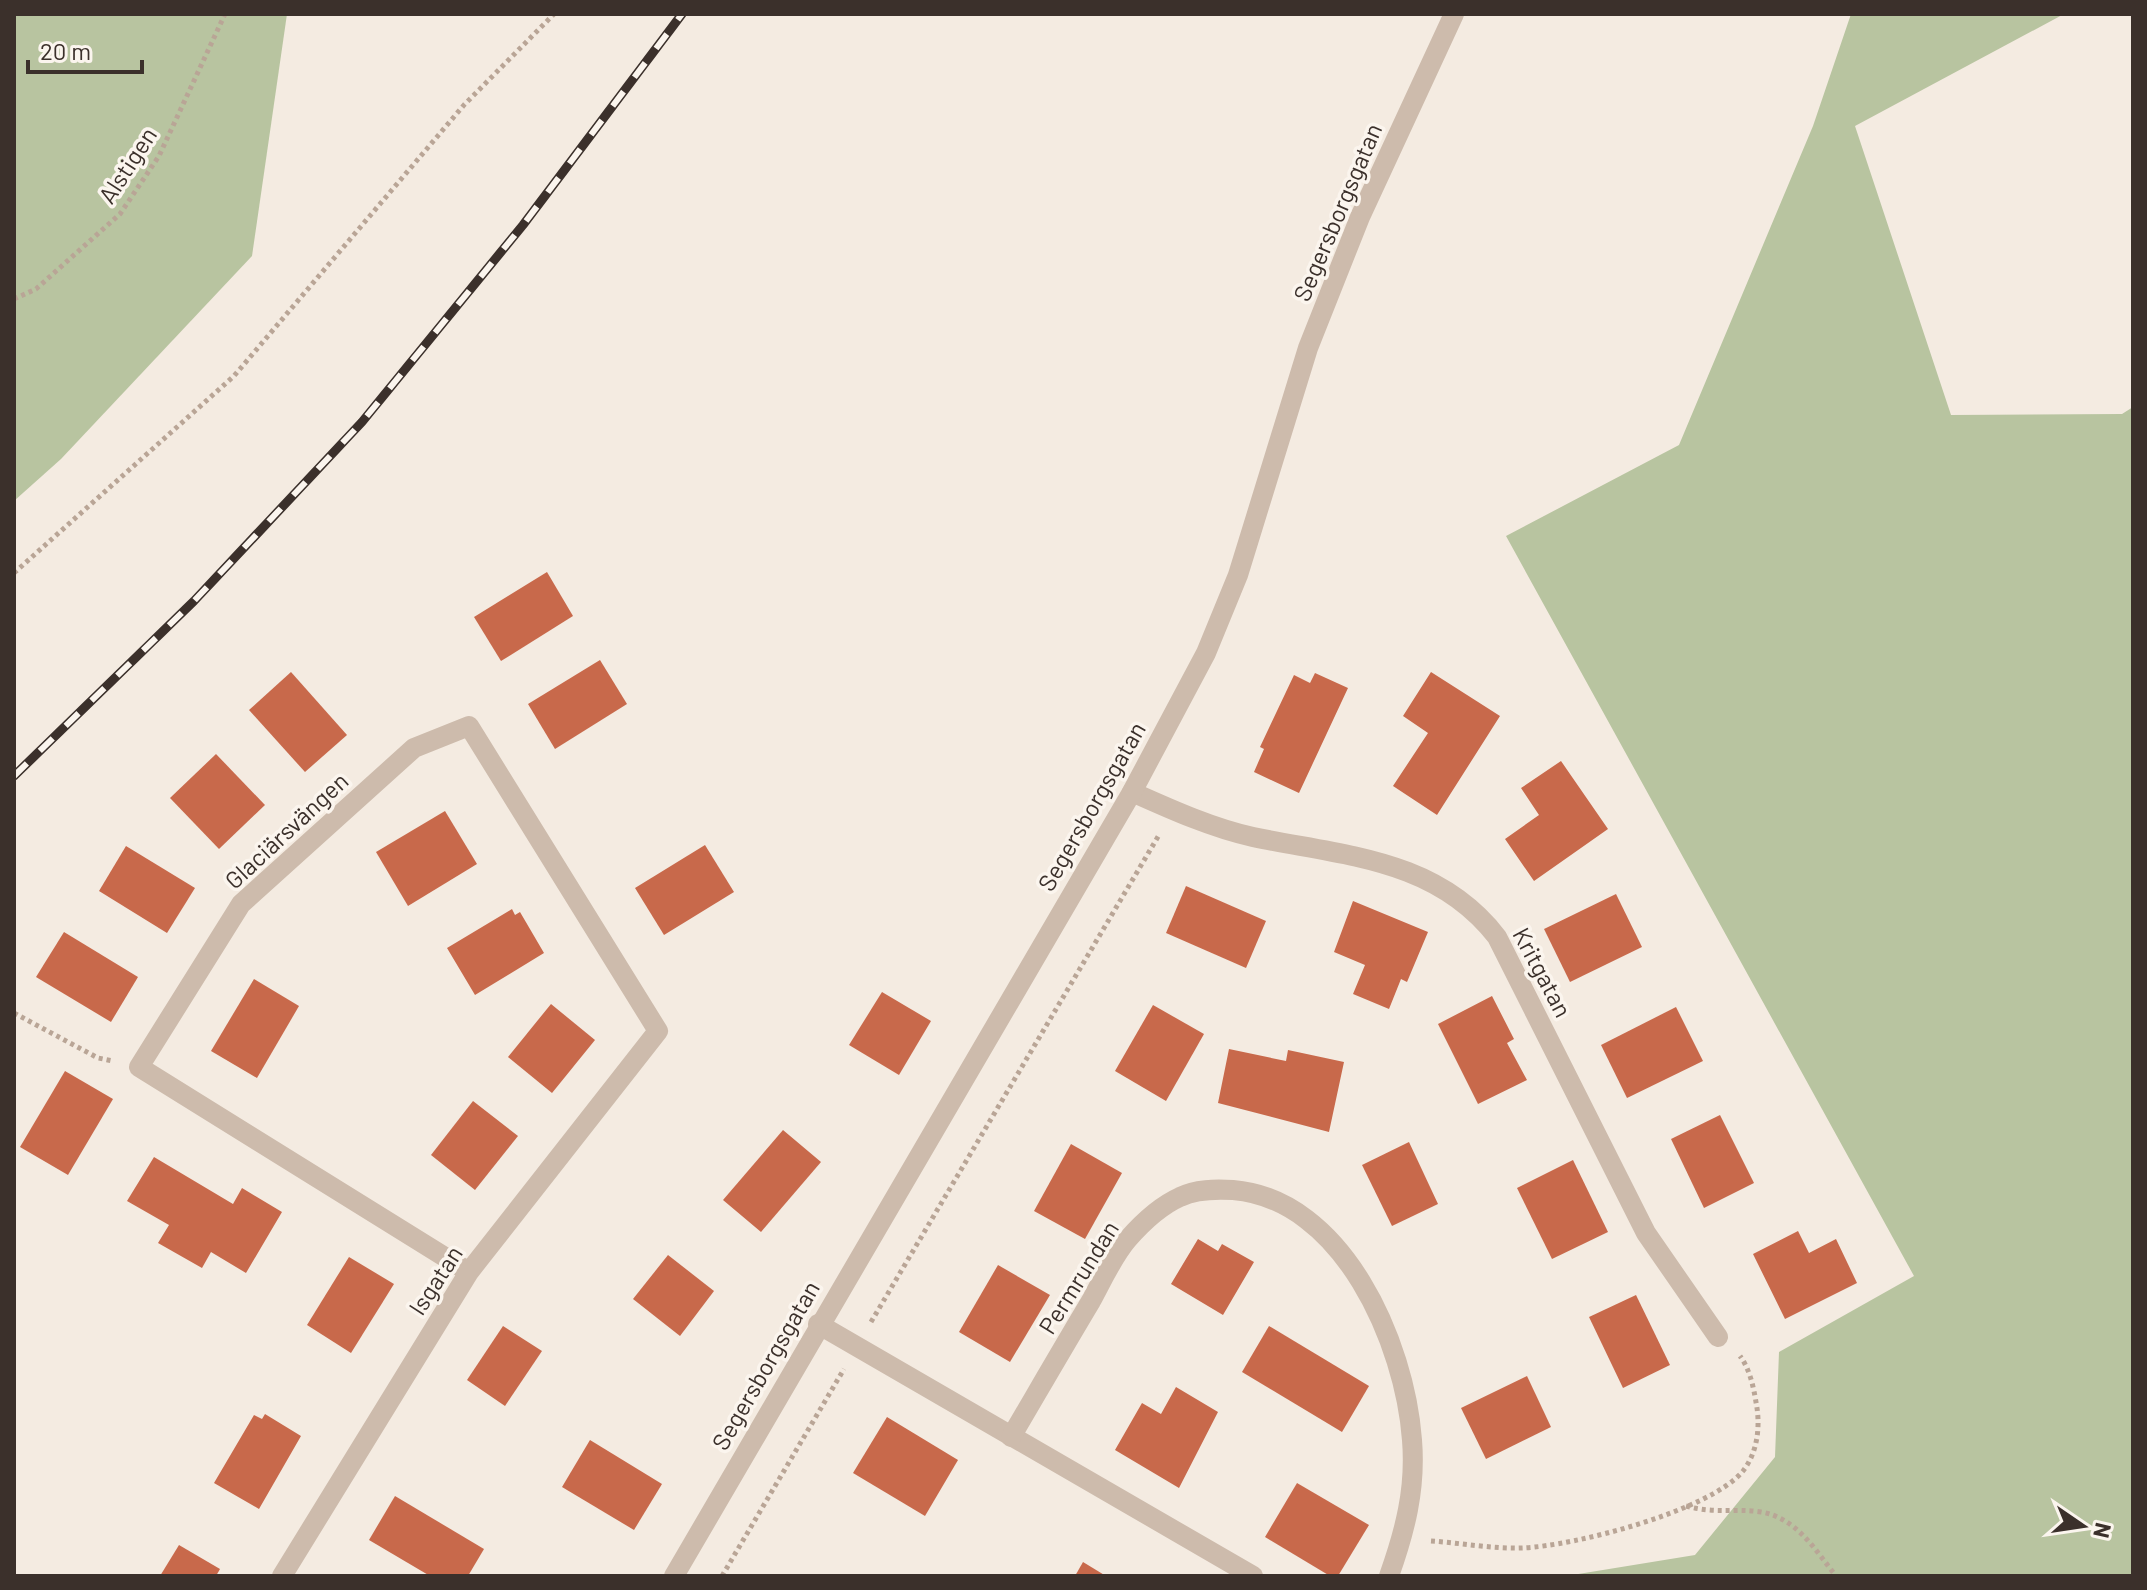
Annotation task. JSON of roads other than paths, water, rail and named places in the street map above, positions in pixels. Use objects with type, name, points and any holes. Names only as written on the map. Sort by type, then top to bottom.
[{"type":"street","name":"Segersborgsgatan","points":[[674,1576],[818,1324],[1132,792],[1206,653],[1238,575],[1308,348],[1360,217],[1454,14]]},
{"type":"street","name":"Glaciärsvängen","points":[[469,1272],[139,1067],[241,904],[414,748],[469,726],[658,1031]]},
{"type":"street","name":"Kritgatan","points":[[1132,792],[1250,836],[1353,854],[1405,868],[1449,891],[1481,916],[1497,937],[1646,1233],[1718,1337]]},
{"type":"street","name":"Isgatan","points":[[282,1576],[469,1272],[658,1031]]},
{"type":"street","name":"Permrundan","points":[[1011,1437],[1126,1240],[1159,1210],[1181,1196],[1212,1188],[1272,1197],[1310,1220],[1332,1241],[1361,1284],[1398,1361],[1413,1451],[1413,1490],[1403,1538],[1389,1576]]},
{"type":"street","points":[[818,1324],[1253,1576]]},
{"type":"railway","points":[[14,776],[194,601],[362,422],[523,225],[682,14]]}]
